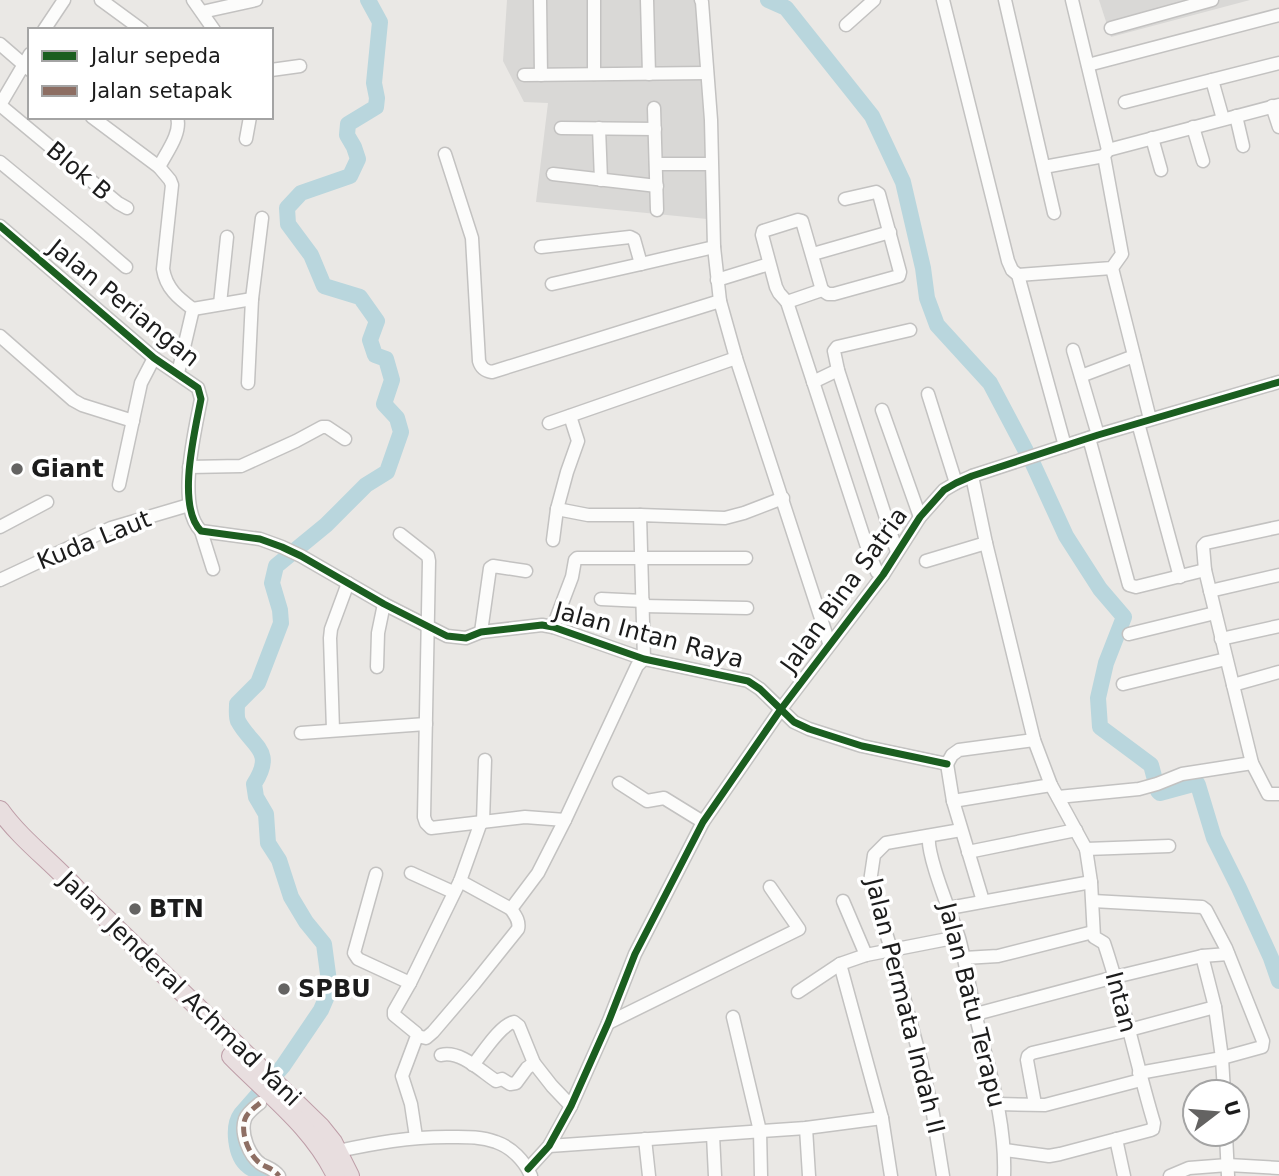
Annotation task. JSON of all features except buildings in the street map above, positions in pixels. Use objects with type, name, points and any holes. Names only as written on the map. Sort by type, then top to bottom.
[{"type":"highway","name":"Jalan Jenderal Achmad Yani","points":[[0,810],[261,1078],[273,1098],[308,1132],[336,1176]]},
{"type":"highway","name":"Jalan Jenderal Achmad Yani","points":[[0,826],[72,900],[261,1078]]},
{"type":"highway","name":"Jalan Jenderal Achmad Yani","points":[[273,1098],[321,1127],[338,1151],[350,1176]]},
{"type":"street","points":[[51,27],[64,0]]},
{"type":"street","points":[[101,0],[139,28]]},
{"type":"street","points":[[193,0],[213,28]]},
{"type":"street","points":[[202,12],[256,0]]},
{"type":"street","points":[[540,0],[541,75]]},
{"type":"street","points":[[647,0],[649,74]]},
{"type":"street","points":[[701,0],[711,120],[716,280],[720,302],[830,643]]},
{"type":"street","points":[[846,25],[874,0]]},
{"type":"street","points":[[943,0],[1007,261],[1018,275],[1065,446]]},
{"type":"street","points":[[1006,0],[1054,213]]},
{"type":"street","points":[[1018,275],[1112,268],[1120,258],[1122,249],[1106,153],[1072,0]]},
{"type":"street","points":[[1111,28],[1212,0]]},
{"type":"street","points":[[594,1],[594,74]]},
{"type":"street","points":[[1088,65],[1279,15]]},
{"type":"street","points":[[0,44],[27,63],[0,105]]},
{"type":"street","points":[[1125,102],[1279,63]]},
{"type":"street","points":[[273,71],[300,66]]},
{"type":"street","points":[[524,75],[707,73]]},
{"type":"street","points":[[1212,80],[1223,119]]},
{"type":"street","name":"Blok B","points":[[0,105],[127,208]]},
{"type":"street","points":[[1044,167],[1106,153],[1276,105],[1279,127]]},
{"type":"street","points":[[654,108],[657,210]]},
{"type":"street","points":[[1236,116],[1244,146]]},
{"type":"street","points":[[95,119],[159,167],[170,180],[172,185],[164,276],[171,290],[193,309]]},
{"type":"street","points":[[159,167],[177,131],[178,119]]},
{"type":"street","points":[[246,139],[250,119]]},
{"type":"street","points":[[1193,127],[1203,161]]},
{"type":"street","points":[[561,128],[655,129]]},
{"type":"street","points":[[599,128],[601,180]]},
{"type":"street","points":[[1152,138],[1161,170]]},
{"type":"street","points":[[445,154],[472,238],[479,361],[485,370],[492,372],[720,302]]},
{"type":"street","points":[[0,162],[126,267]]},
{"type":"street","points":[[656,164],[711,164]]},
{"type":"street","points":[[553,174],[657,186]]},
{"type":"street","points":[[845,199],[878,192],[899,276],[828,294],[822,290],[802,221],[763,231],[762,235],[769,264],[779,293],[787,302],[869,553],[877,572],[883,575]]},
{"type":"street","points":[[248,383],[253,299],[262,218]]},
{"type":"street","name":"Jalan Periangan","points":[[0,226],[154,358],[196,385],[201,394],[189,467],[189,505]]},
{"type":"street","points":[[813,254],[890,232]]},
{"type":"street","points":[[220,304],[227,237]]},
{"type":"street","points":[[541,247],[630,237],[634,239],[640,264]]},
{"type":"street","points":[[552,284],[714,247]]},
{"type":"street","points":[[716,280],[769,264]]},
{"type":"street","points":[[1112,268],[1134,356],[1144,421],[1180,577]]},
{"type":"street","points":[[787,302],[822,290]]},
{"type":"street","points":[[193,309],[253,299]]},
{"type":"street","points":[[178,373],[193,309]]},
{"type":"street","points":[[897,552],[834,351],[835,348],[910,330]]},
{"type":"street","points":[[0,336],[73,400],[133,421]]},
{"type":"street","points":[[1073,350],[1129,585],[1136,587],[1205,570]]},
{"type":"street","points":[[1081,376],[1134,356]]},
{"type":"street","points":[[119,485],[141,383],[154,358]]},
{"type":"street","points":[[549,423],[736,358]]},
{"type":"street","points":[[813,382],[838,370]]},
{"type":"street","name":"Jalan Bina Satria","points":[[530,1173],[549,1146],[571,1106],[635,954],[703,822],[781,709],[883,575],[920,517],[944,490],[972,476],[1093,436],[1279,382]]},
{"type":"street","points":[[928,394],[956,483]]},
{"type":"street","points":[[882,410],[920,517]]},
{"type":"street","points":[[553,540],[557,509],[578,441],[570,416]]},
{"type":"street","points":[[189,467],[241,466],[323,427],[345,439]]},
{"type":"street","points":[[964,958],[998,956],[1093,932],[1093,901],[1086,849],[1054,791],[1034,740],[972,476]]},
{"type":"street","points":[[557,509],[588,515],[640,514],[724,518],[783,498]]},
{"type":"street","points":[[0,527],[47,502]]},
{"type":"street","points":[[189,505],[201,531],[213,569]]},
{"type":"street","name":"Kuda Laut","points":[[0,580],[111,528],[189,505]]},
{"type":"street","points":[[511,909],[538,873],[637,666],[644,659],[640,514]]},
{"type":"street","points":[[1279,527],[1206,543],[1203,546],[1205,570],[1252,763],[1268,794],[1279,794]]},
{"type":"street","name":"Jalan Intan Raya","points":[[201,531],[260,539],[282,547],[429,628],[454,638],[534,625],[554,627],[644,659],[748,681],[794,722],[809,729],[862,746],[947,764]]},
{"type":"street","points":[[401,534],[429,558],[426,823],[431,828],[525,817],[565,820]]},
{"type":"street","points":[[926,561],[986,543]]},
{"type":"street","points":[[554,627],[572,576],[575,558],[746,558]]},
{"type":"street","points":[[481,632],[490,568],[494,566],[526,571]]},
{"type":"street","points":[[1210,591],[1279,575]]},
{"type":"street","points":[[333,730],[330,638],[348,583]]},
{"type":"street","points":[[601,599],[643,604],[747,608]]},
{"type":"street","points":[[377,667],[378,633],[384,604]]},
{"type":"street","points":[[1129,634],[1215,612]]},
{"type":"street","points":[[1222,639],[1279,626]]},
{"type":"street","points":[[1123,684],[1226,659]]},
{"type":"street","points":[[1233,685],[1279,672]]},
{"type":"street","points":[[302,733],[426,724]]},
{"type":"street","points":[[983,901],[953,801],[947,764],[955,751],[1034,740]]},
{"type":"street","points":[[411,873],[457,887],[511,909],[519,925],[474,984],[426,1038],[417,1036],[394,1013],[457,887],[482,822],[485,761]]},
{"type":"street","points":[[953,801],[1054,791],[1148,787],[1182,774],[1252,763]]},
{"type":"street","points":[[618,783],[647,801],[664,798],[703,822]]},
{"type":"street","points":[[929,836],[961,830]]},
{"type":"street","points":[[968,852],[1076,831]]},
{"type":"street","name":"Jalan Batu Terapu","points":[[929,836],[930,852],[964,958],[998,1104],[1005,1150],[1004,1176]]},
{"type":"street","name":"Jalan Permata Indah II","points":[[929,836],[886,844],[874,855],[870,881],[921,1061],[943,1176]]},
{"type":"street","points":[[1086,849],[1169,846]]},
{"type":"street","points":[[376,874],[354,953],[358,959],[410,983]]},
{"type":"street","points":[[949,908],[1091,883]]},
{"type":"street","points":[[608,1023],[799,929],[770,887]]},
{"type":"street","points":[[843,901],[866,955]]},
{"type":"street","points":[[998,1104],[1045,1105],[1140,1076],[1222,1058],[1264,1045],[1228,954],[1202,907],[1093,901]]},
{"type":"street","name":"Intan","points":[[1005,1150],[1049,1156],[1153,1129],[1154,1124],[1115,977],[1104,943],[1094,937],[1093,932]]},
{"type":"street","points":[[798,992],[840,964],[866,955],[958,937]]},
{"type":"street","points":[[976,1014],[1202,956],[1228,954]]},
{"type":"street","points":[[1202,956],[1215,1007],[1223,1078]]},
{"type":"street","points":[[840,964],[881,1118],[891,1176]]},
{"type":"street","points":[[1035,1104],[1027,1060],[1032,1053],[1215,1007]]},
{"type":"street","points":[[733,1017],[760,1131],[761,1176]]},
{"type":"street","points":[[473,1065],[503,1027],[514,1022],[519,1026],[534,1063],[571,1106]]},
{"type":"street","points":[[416,1137],[411,1104],[402,1076],[417,1036]]},
{"type":"street","points":[[441,1055],[453,1054],[496,1081],[502,1079],[510,1084],[516,1083],[534,1063]]},
{"type":"street","points":[[273,1098],[245,1118],[244,1130],[250,1152],[279,1176]]},
{"type":"street","points":[[549,1146],[806,1128],[881,1118]]},
{"type":"street","points":[[806,1128],[809,1176]]},
{"type":"street","points":[[713,1135],[715,1176]]},
{"type":"street","points":[[338,1151],[416,1137],[466,1136],[498,1142],[517,1155],[530,1173]]},
{"type":"street","points":[[645,1139],[649,1176]]},
{"type":"street","points":[[1116,1139],[1124,1176]]},
{"type":"street","points":[[1227,1148],[1228,1171]]},
{"type":"street","points":[[1170,1176],[1189,1168],[1228,1171],[1279,1167]]},
{"type":"shaded area","points":[[507,0],[698,0],[706,101],[707,219],[536,202],[548,103],[524,102],[503,61]]},
{"type":"shaded area","points":[[1099,0],[1250,0],[1111,37]]},
{"type":"waterway","points":[[268,1176],[250,1168],[240,1155],[236,1141],[238,1119],[283,1066],[321,1010],[330,989],[324,944],[291,897],[279,860],[268,843],[266,814],[256,797],[254,784],[263,763],[262,756],[238,721],[237,704],[258,683],[281,623],[272,583],[276,566],[326,525],[366,485],[387,472],[401,432],[397,418],[384,404],[392,380],[386,359],[375,355],[370,340],[377,321],[360,297],[324,286],[311,255],[288,224],[287,208],[301,193],[350,176],[358,159],[347,135],[348,124],[376,107],[377,98],[374,83],[380,22],[368,0]]},
{"type":"waterway","points":[[768,0],[786,8],[872,116],[903,182],[923,268],[927,298],[937,325],[990,383],[1026,451]]},
{"type":"waterway","points":[[1033,464],[1066,536],[1100,589],[1124,617],[1106,663],[1098,698],[1100,727],[1151,765],[1160,793],[1197,783],[1214,838],[1271,958],[1279,981]]},
{"type":"marked path","points":[[260,1103],[245,1119],[245,1137],[249,1150],[257,1160],[279,1176]]},
{"type":"cycle path","points":[[0,226],[154,358],[198,388],[201,399],[188,487],[194,519],[201,531],[260,539],[282,547],[447,636],[466,638],[481,632],[542,625],[553,627],[644,659],[748,681],[794,722],[809,729],[862,746],[947,764]]},
{"type":"cycle path","points":[[528,1169],[549,1146],[571,1106],[635,954],[703,822],[781,709],[883,575],[920,517],[944,490],[972,476],[1098,435],[1279,382]]},
{"type":"place","name":"Giant","points":[[17,469]]},
{"type":"place","name":"BTN","points":[[135,909]]},
{"type":"place","name":"SPBU","points":[[284,989]]}]
